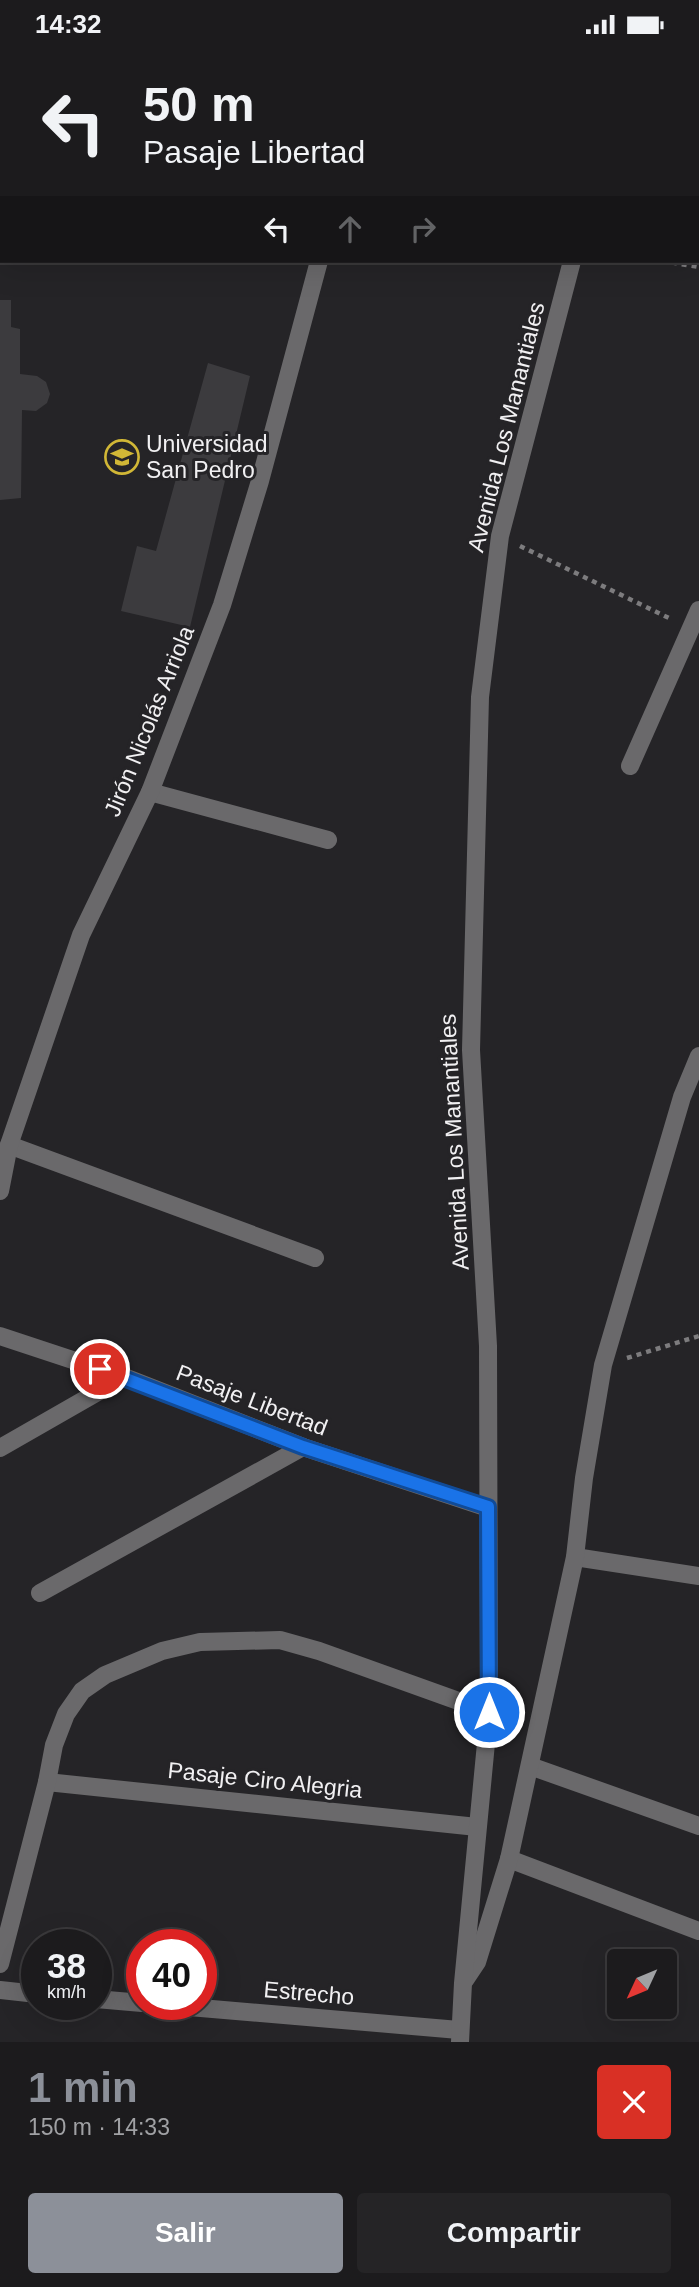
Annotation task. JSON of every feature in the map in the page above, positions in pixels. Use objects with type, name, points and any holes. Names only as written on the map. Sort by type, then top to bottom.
[{"type":"street","name":"Jirón Nicolás Arriola","points":[[0,1191],[9,1145],[80,935],[150,792],[222,605],[260,481],[318,263]]},
{"type":"street","name":"Avenida Los Manantiales","points":[[459,2036],[489,1712],[488,1346],[471,1050],[480,697],[500,536],[571,263]]},
{"type":"street","points":[[630,766],[699,610]]},
{"type":"street","points":[[150,792],[328,840]]},
{"type":"street","points":[[463,1983],[477,1962],[509,1859],[575,1557],[584,1478],[603,1365],[682,1097],[699,1056]]},
{"type":"street","points":[[9,1145],[315,1258]]},
{"type":"street","name":"Pasaje Libertad","points":[[0,1336],[124,1377],[303,1447],[488,1507]]},
{"type":"street","points":[[0,1448],[124,1377]]},
{"type":"street","points":[[40,1593],[303,1447]]},
{"type":"street","points":[[575,1557],[699,1576]]},
{"type":"street","points":[[0,1964],[54,1745],[66,1714],[82,1691],[105,1675],[162,1651],[200,1642],[280,1640],[319,1651],[489,1712]]},
{"type":"street","points":[[530,1766],[699,1826]]},
{"type":"street","name":"Pasaje Ciro Alegria","points":[[47,1782],[477,1827]]},
{"type":"street","points":[[509,1859],[699,1931]]},
{"type":"street","points":[[0,1990],[21,1992]]},
{"type":"street","name":"Estrecho","points":[[217,2011],[459,2036]]},
{"type":"path","points":[[674,263],[699,267]]},
{"type":"path","points":[[500,536],[691,629]]},
{"type":"path","points":[[603,1365],[699,1336]]},
{"type":"building","points":[[0,300],[11,300],[11,327],[20,329],[20,374],[37,376],[46,382],[50,394],[47,403],[36,411],[22,410],[21,498],[0,500]]},
{"type":"building","points":[[208,363],[250,376],[190,627],[121,611],[137,546],[156,551]]},
{"type":"place","name":"Universidad San Pedro","points":[[122,457]]},
{"type":"route","points":[[100,1369],[303,1447],[488,1507],[489,1712]]}]
